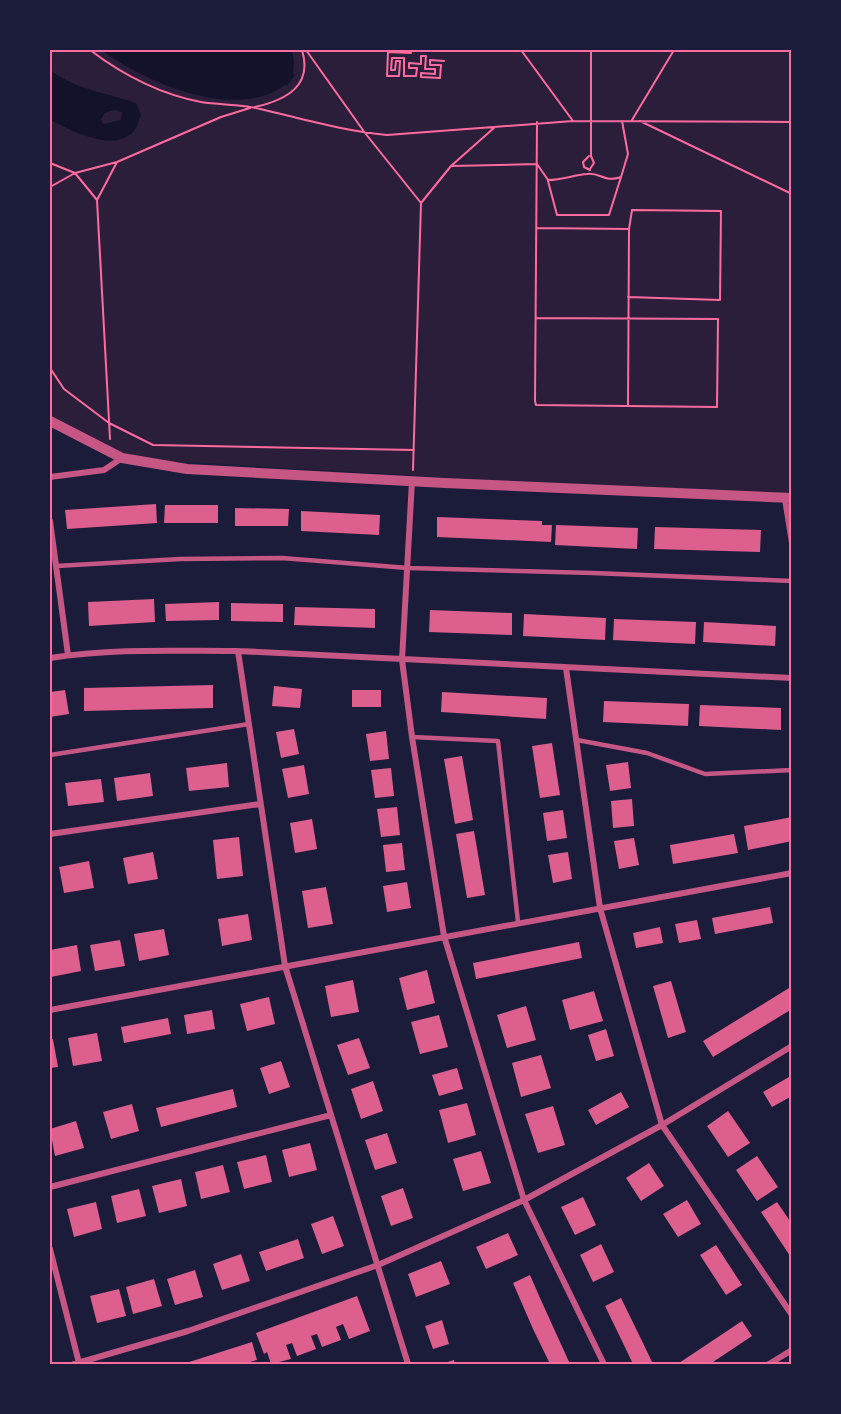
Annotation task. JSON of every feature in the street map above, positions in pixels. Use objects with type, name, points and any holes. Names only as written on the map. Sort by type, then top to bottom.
[{"type":"street","points":[[50,421],[122,458],[188,469],[412,482],[788,498],[792,543]]},
{"type":"street","points":[[50,477],[104,470],[122,458]]},
{"type":"street","points":[[412,482],[402,660],[444,936],[524,1200],[604,1365]]},
{"type":"street","points":[[50,521],[68,655]]},
{"type":"street","points":[[50,658],[154,651],[238,651],[792,678]]},
{"type":"street","points":[[238,651],[285,966],[408,1365]]},
{"type":"street","points":[[566,668],[600,908],[662,1125],[792,1315]]},
{"type":"street","points":[[50,834],[260,804]]},
{"type":"street","points":[[50,1010],[792,873]]},
{"type":"street","points":[[50,1249],[77,1364],[188,1331],[378,1265],[524,1200],[662,1125],[792,1046]]},
{"type":"street","points":[[50,1187],[331,1115]]},
{"type":"street","points":[[769,1365],[792,1350]]},
{"type":"lane","points":[[56,566],[180,559],[282,558],[408,568],[792,581]]},
{"type":"lane","points":[[50,755],[249,724]]},
{"type":"lane","points":[[412,737],[498,741],[518,922]]},
{"type":"lane","points":[[577,740],[647,753],[705,774],[792,770]]},
{"type":"path","points":[[90,50],[130,77],[155,88],[203,102],[253,108],[365,133],[387,135],[537,122],[591,120],[792,122]]},
{"type":"path","points":[[50,187],[75,173],[117,162],[221,117],[281,99],[297,86],[304,76],[304,50]]},
{"type":"path","points":[[304,50],[365,133],[421,203]]},
{"type":"path","points":[[421,50],[426,50]]},
{"type":"path","points":[[520,50],[573,121]]},
{"type":"path","points":[[548,180],[564,180],[590,171],[593,167],[591,156],[591,50]]},
{"type":"path","points":[[632,120],[674,50]]},
{"type":"path","points":[[411,53],[389,51],[387,76],[399,76],[400,61],[396,61],[396,70],[391,70],[392,58],[404,58],[404,76],[416,76],[417,68],[409,68],[409,63],[421,64],[421,56],[426,56],[425,69],[435,69],[435,74],[421,73],[421,77],[440,78],[441,65],[430,65],[430,60],[444,61]]},
{"type":"path","points":[[640,120],[792,194]]},
{"type":"path","points":[[537,164],[548,180],[557,215],[609,215],[628,154],[622,121]]},
{"type":"path","points":[[536,318],[718,319],[717,407],[536,405],[536,318],[537,228],[537,122]]},
{"type":"path","points":[[412,482],[421,203],[451,166],[495,127]]},
{"type":"path","points":[[591,156],[584,162],[584,167],[609,181],[621,177]]},
{"type":"path","points":[[110,453],[97,200],[117,162]]},
{"type":"path","points":[[50,163],[75,173],[97,200]]},
{"type":"path","points":[[451,166],[537,164]]},
{"type":"path","points":[[628,297],[720,300],[721,211],[632,210],[629,229],[628,297],[628,406]]},
{"type":"path","points":[[537,228],[629,229]]},
{"type":"path","points":[[50,368],[64,388],[110,423],[153,445],[414,450]]},
{"type":"shaded area","points":[[50,50],[791,50],[791,498],[122,458],[50,421]]},
{"type":"shaded area","points":[[101,50],[292,50],[293,74],[295,75],[287,86],[265,95],[241,100],[216,99],[165,85],[119,62]]},
{"type":"shaded area","points":[[50,70],[80,86],[136,103],[141,115],[136,128],[128,136],[118,140],[94,138],[50,120]],"holes":[[[114,110],[122,112],[121,120],[103,124],[101,119],[105,113]]]},
{"type":"building","points":[[156,504],[157,523],[67,529],[65,510]]},
{"type":"building","points":[[165,505],[218,505],[218,523],[164,523]]},
{"type":"building","points":[[235,508],[289,509],[288,526],[235,526]]},
{"type":"building","points":[[301,511],[380,515],[379,535],[301,531]]},
{"type":"building","points":[[437,517],[542,521],[542,525],[552,525],[551,542],[437,537]]},
{"type":"building","points":[[556,525],[638,528],[637,549],[555,545]]},
{"type":"building","points":[[655,527],[761,530],[760,552],[654,549]]},
{"type":"building","points":[[154,599],[155,622],[89,626],[88,602]]},
{"type":"building","points":[[219,602],[219,620],[166,621],[165,604]]},
{"type":"building","points":[[231,603],[283,604],[283,622],[231,621]]},
{"type":"building","points":[[295,607],[375,609],[375,628],[294,625]]},
{"type":"building","points":[[430,610],[512,613],[512,635],[429,632]]},
{"type":"building","points":[[524,614],[606,618],[605,640],[523,636]]},
{"type":"building","points":[[614,619],[696,622],[695,644],[613,640]]},
{"type":"building","points":[[704,622],[776,626],[775,646],[703,642]]},
{"type":"building","points":[[213,685],[213,708],[84,711],[84,688]]},
{"type":"building","points":[[274,686],[302,689],[300,708],[272,706]]},
{"type":"building","points":[[65,690],[69,714],[50,717],[50,692]]},
{"type":"building","points":[[352,690],[381,690],[381,707],[352,707]]},
{"type":"building","points":[[442,692],[547,698],[546,719],[441,712]]},
{"type":"building","points":[[604,701],[689,704],[688,726],[603,722]]},
{"type":"building","points":[[700,705],[781,708],[781,730],[699,726]]},
{"type":"building","points":[[294,729],[299,754],[281,758],[276,732]]},
{"type":"building","points":[[386,731],[389,759],[370,761],[366,734]]},
{"type":"building","points":[[552,743],[560,795],[540,798],[532,746]]},
{"type":"building","points":[[462,756],[473,820],[455,824],[444,759]]},
{"type":"building","points":[[628,762],[631,788],[610,791],[606,765]]},
{"type":"building","points":[[227,763],[229,787],[189,791],[186,768]]},
{"type":"building","points":[[304,765],[309,794],[288,798],[282,769]]},
{"type":"building","points":[[391,768],[394,796],[375,798],[371,770]]},
{"type":"building","points":[[150,773],[153,796],[117,801],[114,778]]},
{"type":"building","points":[[101,779],[104,802],[68,806],[65,783]]},
{"type":"building","points":[[632,799],[634,826],[613,828],[611,801]]},
{"type":"building","points":[[397,807],[400,835],[381,837],[377,809]]},
{"type":"building","points":[[563,810],[567,838],[547,841],[543,813]]},
{"type":"building","points":[[792,817],[792,841],[748,850],[744,826]]},
{"type":"building","points":[[312,819],[317,849],[295,853],[290,823]]},
{"type":"building","points":[[474,831],[485,895],[467,898],[456,834]]},
{"type":"building","points":[[734,834],[738,853],[673,864],[670,845]]},
{"type":"building","points":[[239,837],[243,876],[217,879],[213,840]]},
{"type":"building","points":[[634,838],[639,865],[619,869],[614,841]]},
{"type":"building","points":[[402,843],[405,870],[386,872],[383,845]]},
{"type":"building","points":[[153,852],[158,879],[128,884],[123,858]]},
{"type":"building","points":[[568,852],[572,879],[553,883],[548,855]]},
{"type":"building","points":[[89,861],[94,888],[64,893],[59,867]]},
{"type":"building","points":[[407,882],[411,908],[387,912],[383,886]]},
{"type":"building","points":[[326,887],[333,924],[308,928],[302,891]]},
{"type":"building","points":[[770,907],[773,923],[715,934],[712,918]]},
{"type":"building","points":[[248,914],[252,940],[222,946],[218,919]]},
{"type":"building","points":[[697,920],[701,939],[679,943],[675,924]]},
{"type":"building","points":[[660,927],[663,943],[636,948],[633,933]]},
{"type":"building","points":[[164,929],[169,955],[139,961],[134,934]]},
{"type":"building","points":[[120,940],[125,966],[95,971],[90,945]]},
{"type":"building","points":[[579,942],[582,958],[476,979],[473,963]]},
{"type":"building","points":[[77,945],[81,971],[51,977],[50,950]]},
{"type":"building","points":[[427,970],[435,1003],[407,1010],[399,978]]},
{"type":"building","points":[[353,980],[359,1012],[331,1017],[325,986]]},
{"type":"building","points":[[671,981],[686,1032],[668,1038],[653,986]]},
{"type":"building","points":[[789,988],[792,991],[792,1009],[713,1057],[703,1041]]},
{"type":"building","points":[[594,991],[603,1021],[570,1030],[562,1000]]},
{"type":"building","points":[[269,997],[275,1024],[247,1031],[240,1004]]},
{"type":"building","points":[[526,1006],[536,1040],[507,1048],[497,1015]]},
{"type":"building","points":[[212,1010],[215,1029],[187,1034],[184,1015]]},
{"type":"building","points":[[439,1015],[448,1047],[420,1054],[411,1022]]},
{"type":"building","points":[[168,1018],[171,1034],[124,1043],[121,1027]]},
{"type":"building","points":[[606,1029],[614,1056],[596,1061],[588,1035]]},
{"type":"building","points":[[97,1033],[102,1061],[73,1066],[68,1038]]},
{"type":"building","points":[[359,1038],[370,1068],[348,1075],[337,1045]]},
{"type":"building","points":[[53,1039],[58,1067],[50,1068],[50,1040]]},
{"type":"building","points":[[541,1055],[551,1088],[521,1097],[512,1063]]},
{"type":"building","points":[[281,1061],[290,1087],[269,1094],[260,1068]]},
{"type":"building","points":[[457,1068],[463,1089],[439,1096],[432,1075]]},
{"type":"building","points":[[789,1077],[792,1082],[792,1096],[772,1107],[763,1092]]},
{"type":"building","points":[[373,1081],[383,1111],[361,1119],[351,1089]]},
{"type":"building","points":[[233,1089],[237,1107],[161,1127],[156,1108]]},
{"type":"building","points":[[621,1092],[629,1107],[596,1125],[588,1110]]},
{"type":"building","points":[[467,1103],[476,1135],[448,1143],[439,1110]]},
{"type":"building","points":[[132,1104],[139,1131],[111,1139],[103,1112]]},
{"type":"building","points":[[553,1106],[565,1145],[538,1153],[525,1114]]},
{"type":"building","points":[[728,1111],[750,1143],[728,1157],[707,1126]]},
{"type":"building","points":[[76,1121],[84,1148],[55,1156],[50,1129]]},
{"type":"building","points":[[387,1133],[397,1163],[375,1170],[365,1140]]},
{"type":"building","points":[[310,1143],[317,1170],[289,1177],[282,1150]]},
{"type":"building","points":[[481,1151],[491,1183],[463,1191],[453,1159]]},
{"type":"building","points":[[266,1155],[272,1182],[244,1189],[237,1162]]},
{"type":"building","points":[[757,1156],[778,1187],[757,1201],[736,1170]]},
{"type":"building","points":[[649,1163],[664,1186],[641,1201],[626,1178]]},
{"type":"building","points":[[223,1165],[230,1192],[201,1199],[195,1172]]},
{"type":"building","points":[[181,1179],[187,1206],[159,1213],[152,1186]]},
{"type":"building","points":[[403,1188],[413,1218],[391,1226],[381,1196]]},
{"type":"building","points":[[139,1189],[146,1216],[117,1223],[111,1196]]},
{"type":"building","points":[[583,1197],[596,1225],[575,1235],[561,1207]]},
{"type":"building","points":[[687,1200],[701,1224],[678,1237],[663,1214]]},
{"type":"building","points":[[96,1202],[102,1229],[74,1237],[67,1209]]},
{"type":"building","points":[[777,1202],[792,1224],[792,1259],[761,1212]]},
{"type":"building","points":[[333,1216],[344,1246],[322,1254],[311,1224]]},
{"type":"building","points":[[508,1233],[518,1255],[486,1269],[476,1247]]},
{"type":"building","points":[[298,1239],[304,1258],[266,1271],[259,1252]]},
{"type":"building","points":[[601,1244],[614,1272],[593,1282],[580,1255]]},
{"type":"building","points":[[716,1245],[742,1285],[726,1295],[700,1255]]},
{"type":"building","points":[[241,1254],[250,1281],[222,1290],[213,1264]]},
{"type":"building","points":[[441,1261],[450,1284],[416,1297],[408,1274]]},
{"type":"building","points":[[195,1270],[203,1297],[175,1305],[167,1279]]},
{"type":"building","points":[[530,1275],[570,1364],[550,1364],[533,1329],[513,1283]]},
{"type":"building","points":[[154,1279],[162,1306],[133,1314],[126,1287]]},
{"type":"building","points":[[119,1289],[126,1316],[97,1323],[90,1296]]},
{"type":"building","points":[[357,1296],[370,1331],[349,1339],[343,1324],[336,1327],[341,1340],[322,1347],[317,1334],[311,1336],[316,1349],[297,1356],[292,1343],[286,1345],[291,1359],[271,1364],[267,1352],[264,1354],[256,1333]]},
{"type":"building","points":[[621,1298],[653,1364],[633,1364],[605,1306]]},
{"type":"building","points":[[442,1320],[449,1344],[433,1349],[425,1326]]},
{"type":"building","points":[[742,1321],[752,1336],[710,1364],[679,1363]]},
{"type":"building","points":[[252,1342],[257,1360],[243,1364],[183,1364]]},
{"type":"building","points":[[454,1360],[455,1364],[441,1364]]}]
